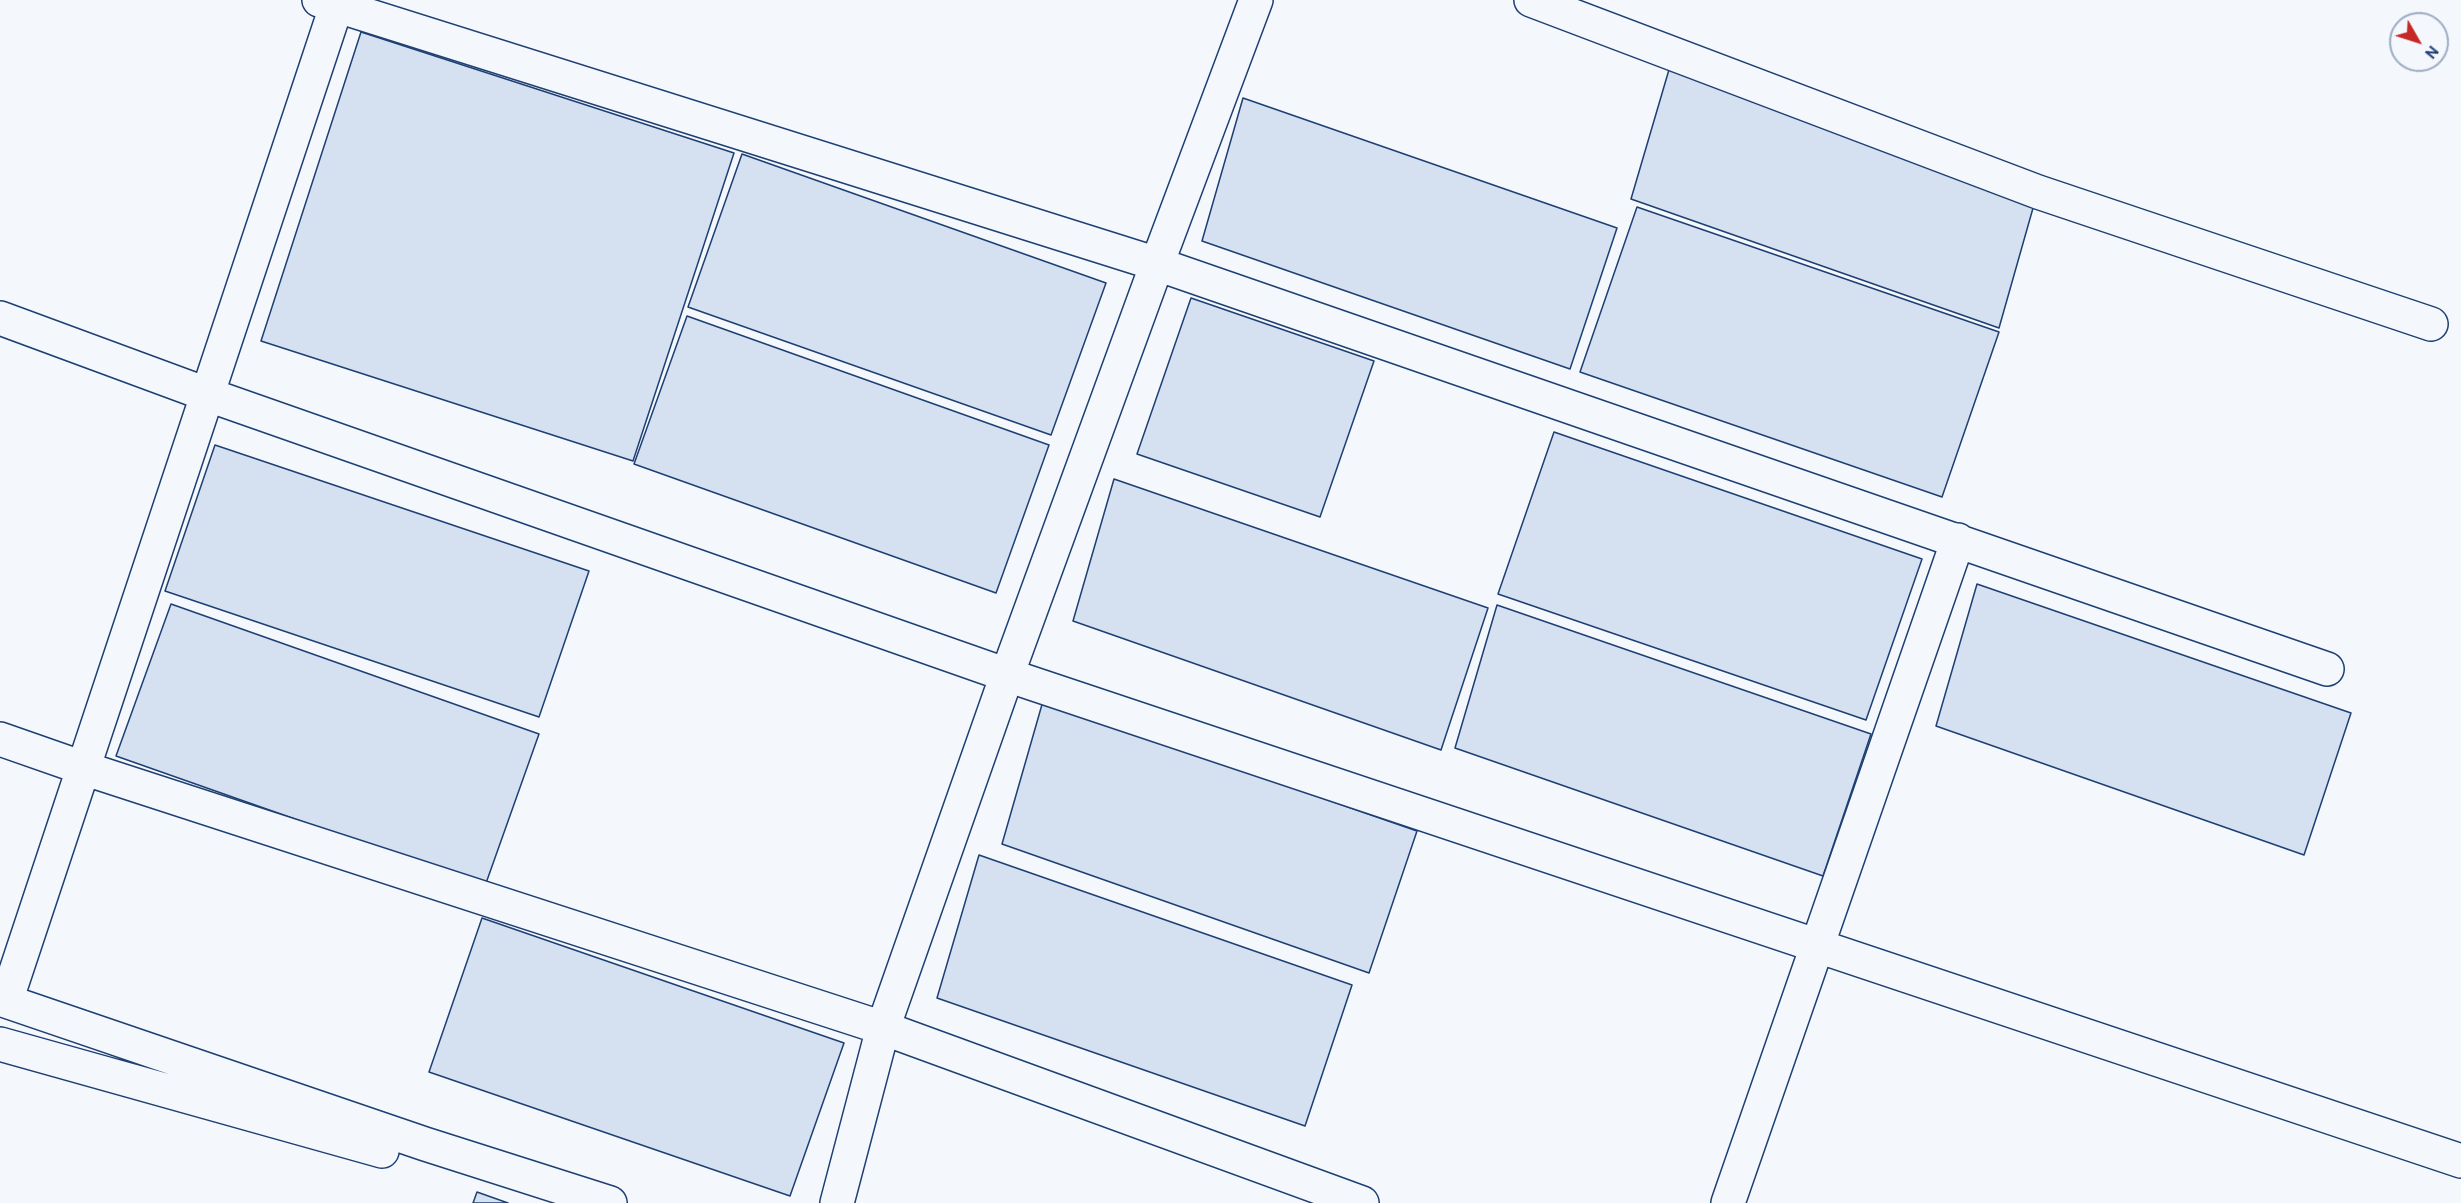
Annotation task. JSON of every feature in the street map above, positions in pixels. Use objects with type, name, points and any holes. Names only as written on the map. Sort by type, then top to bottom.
[{"type":"street","points":[[837,1203],[883,1028],[1157,264],[1256,0]]},
{"type":"street","points":[[1531,0],[2038,192],[2431,324]]},
{"type":"street","points":[[610,1203],[413,1140],[3,1000],[83,768],[206,394],[327,3],[1157,264],[2327,669]]},
{"type":"street","points":[[0,318],[206,394],[1008,675],[2461,1161]]},
{"type":"street","points":[[1728,1203],[1958,540]]},
{"type":"street","points":[[0,739],[883,1028],[1362,1203]]},
{"type":"street","points":[[0,1044],[424,1163],[537,1203]]},
{"type":"building","points":[[361,32],[734,153],[633,461],[261,341]]},
{"type":"building","points":[[1673,56],[2037,194],[1999,328],[1631,199]]},
{"type":"building","points":[[1243,98],[1617,228],[1570,369],[1202,241]]},
{"type":"building","points":[[742,154],[1106,283],[1051,435],[688,307]]},
{"type":"building","points":[[1637,207],[1999,332],[1942,497],[1580,372]]},
{"type":"building","points":[[1191,298],[1374,361],[1320,517],[1137,454]]},
{"type":"building","points":[[687,316],[1049,445],[996,593],[634,464]]},
{"type":"building","points":[[1554,432],[1922,559],[1866,720],[1498,594]]},
{"type":"building","points":[[215,445],[589,571],[539,717],[165,591]]},
{"type":"building","points":[[1114,479],[1488,608],[1441,750],[1073,621]]},
{"type":"building","points":[[1977,584],[2351,713],[2304,855],[1936,726]]},
{"type":"building","points":[[171,604],[539,734],[485,886],[116,756]]},
{"type":"building","points":[[1497,605],[1871,734],[1823,876],[1455,748]]},
{"type":"building","points":[[1043,701],[1417,831],[1369,973],[1002,844]]},
{"type":"building","points":[[979,855],[1352,985],[1305,1126],[937,998]]},
{"type":"building","points":[[482,918],[844,1043],[790,1196],[429,1072]]},
{"type":"building","points":[[477,1192],[508,1203],[473,1203]]}]
